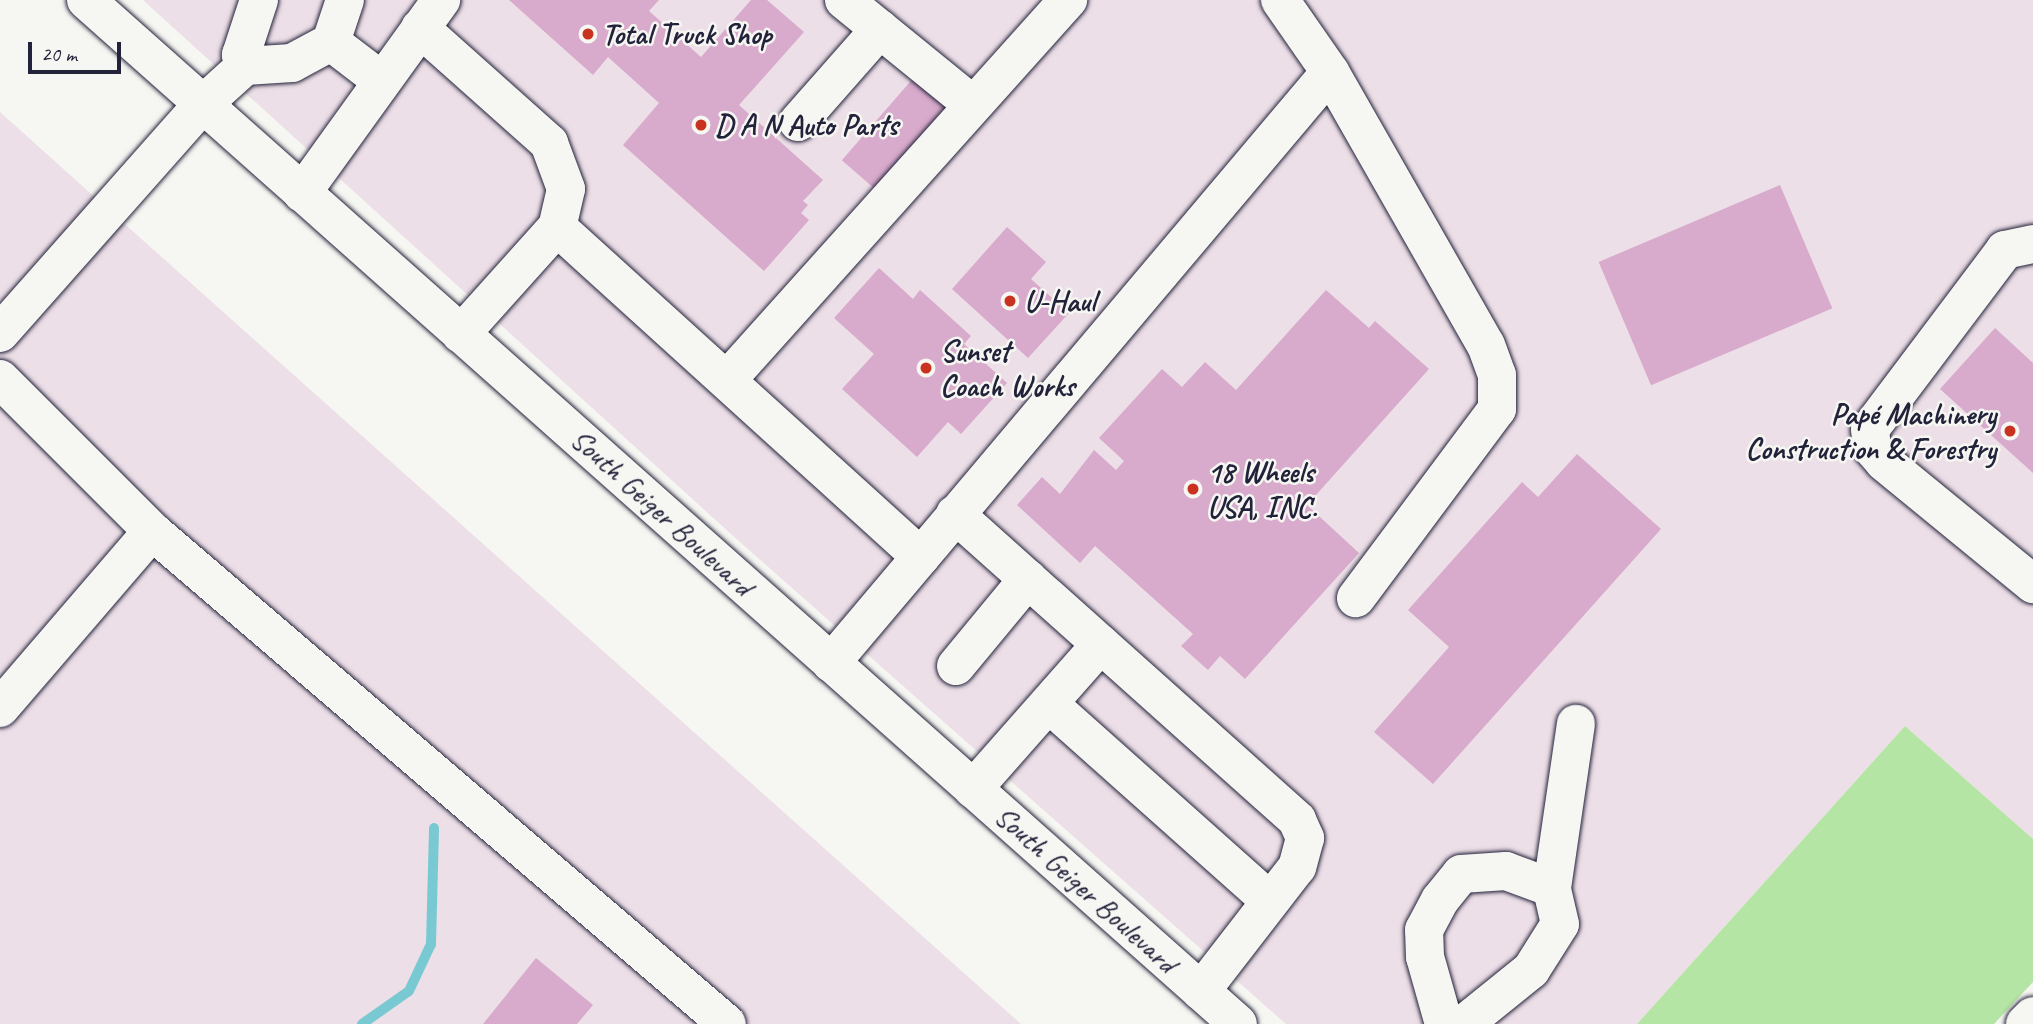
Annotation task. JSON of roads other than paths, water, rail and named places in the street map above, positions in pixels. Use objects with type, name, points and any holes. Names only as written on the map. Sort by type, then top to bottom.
[{"type":"street","name":"South Geiger Boulevard","points":[[86,0],[1238,1024]]},
{"type":"street","points":[[245,66],[241,55],[259,0]]},
{"type":"street","points":[[0,333],[202,105],[245,66],[292,64],[331,42],[345,0]]},
{"type":"street","points":[[844,0],[973,105]]},
{"type":"street","points":[[727,380],[1068,0]]},
{"type":"street","points":[[1280,0],[1329,72],[1486,345],[1497,375],[1497,409],[1356,598]]},
{"type":"street","points":[[302,193],[431,14],[549,143],[566,189],[556,227],[461,334]]},
{"type":"street","points":[[798,122],[880,29]]},
{"type":"street","points":[[331,42],[382,81]]},
{"type":"street","points":[[831,663],[1329,72]]},
{"type":"street","points":[[556,227],[921,557]]},
{"type":"street","points":[[2033,244],[2005,250],[1870,429],[1872,448],[1884,462],[2033,584]]},
{"type":"street","points":[[0,379],[152,531],[727,1024]]},
{"type":"street","points":[[955,514],[1297,820],[1304,854],[1201,991]]},
{"type":"street","points":[[0,708],[152,531]]},
{"type":"street","points":[[956,666],[1028,579]]},
{"type":"street","points":[[973,789],[1101,644]]},
{"type":"street","points":[[1049,704],[1270,901]]},
{"type":"street","points":[[1464,1024],[1531,970],[1560,923],[1552,887],[1576,724]]},
{"type":"street","points":[[1444,1024],[1424,957],[1424,930],[1440,900],[1461,874],[1506,871],[1552,887]]},
{"type":"street","points":[[2025,1024],[2033,1016]]},
{"type":"waterway","points":[[362,1024],[409,991],[431,944],[434,828]]},
{"type":"place","name":"Total Truck Shop","points":[[588,34]]},
{"type":"place","name":"D A N Auto Parts","points":[[701,125]]},
{"type":"place","name":"U-Haul","points":[[1010,301]]},
{"type":"place","name":"Sunset Coach Works","points":[[926,368]]},
{"type":"place","name":"Papé Machinery Construction & Forestry","points":[[2010,431]]},
{"type":"place","name":"18 Wheels USA, INC.","points":[[1193,489]]}]
